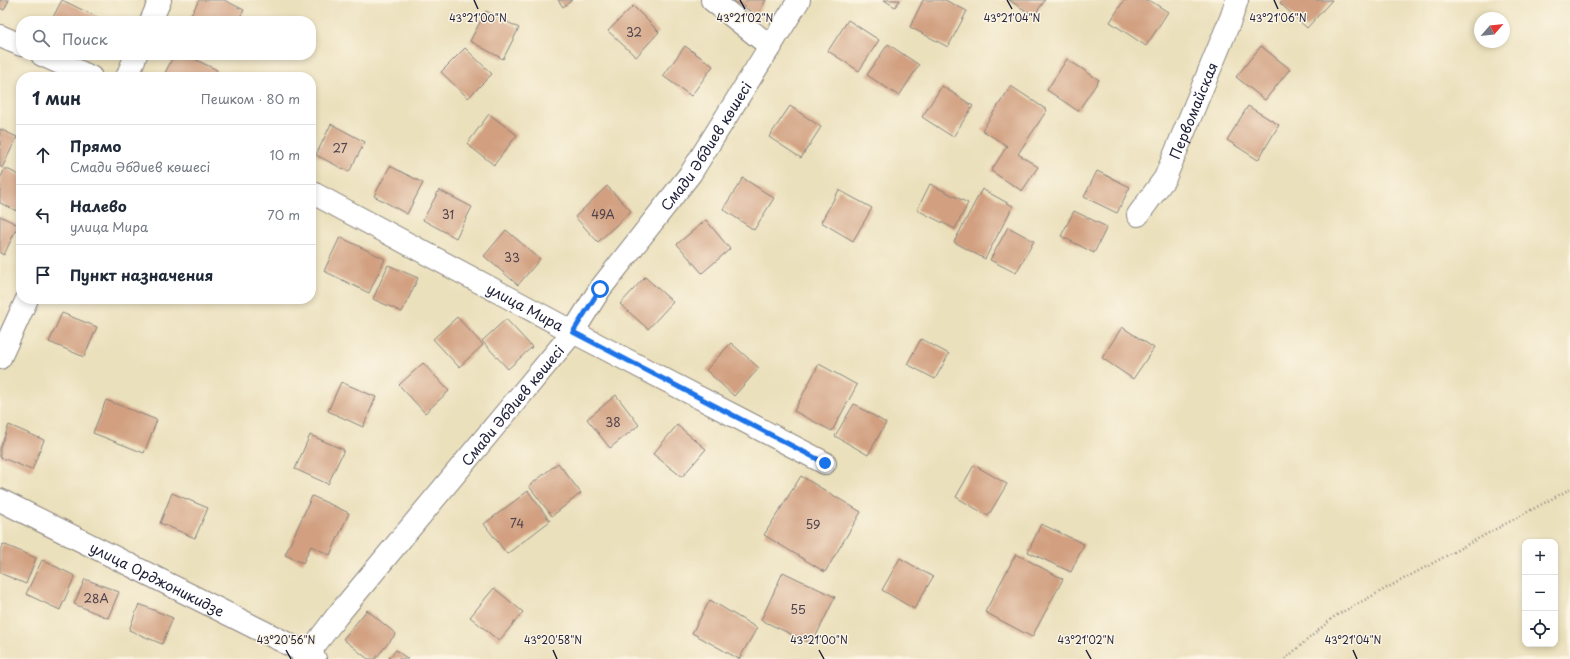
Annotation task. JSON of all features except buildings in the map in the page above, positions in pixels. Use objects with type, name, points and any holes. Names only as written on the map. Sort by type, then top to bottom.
[{"type":"street","points":[[153,16],[160,0]]},
{"type":"street","points":[[712,0],[771,47]]},
{"type":"street","name":"Смади Әбдиев көшесі","points":[[308,657],[336,616],[573,332],[600,289],[691,173],[799,0]]},
{"type":"street","name":"Первомайская","points":[[1138,215],[1165,178],[1237,0]]},
{"type":"street","points":[[0,36],[16,43]]},
{"type":"street","points":[[53,60],[80,72]]},
{"type":"street","points":[[129,72],[134,60]]},
{"type":"street","name":"улица Мира","points":[[316,195],[573,332],[825,463]]},
{"type":"street","points":[[0,358],[24,304]]},
{"type":"street","name":"улица Орджоникидзе","points":[[0,500],[308,657]]},
{"type":"path","points":[[1285,659],[1335,616],[1570,489]]},
{"type":"route","points":[[600,289],[573,332],[825,463]]}]
